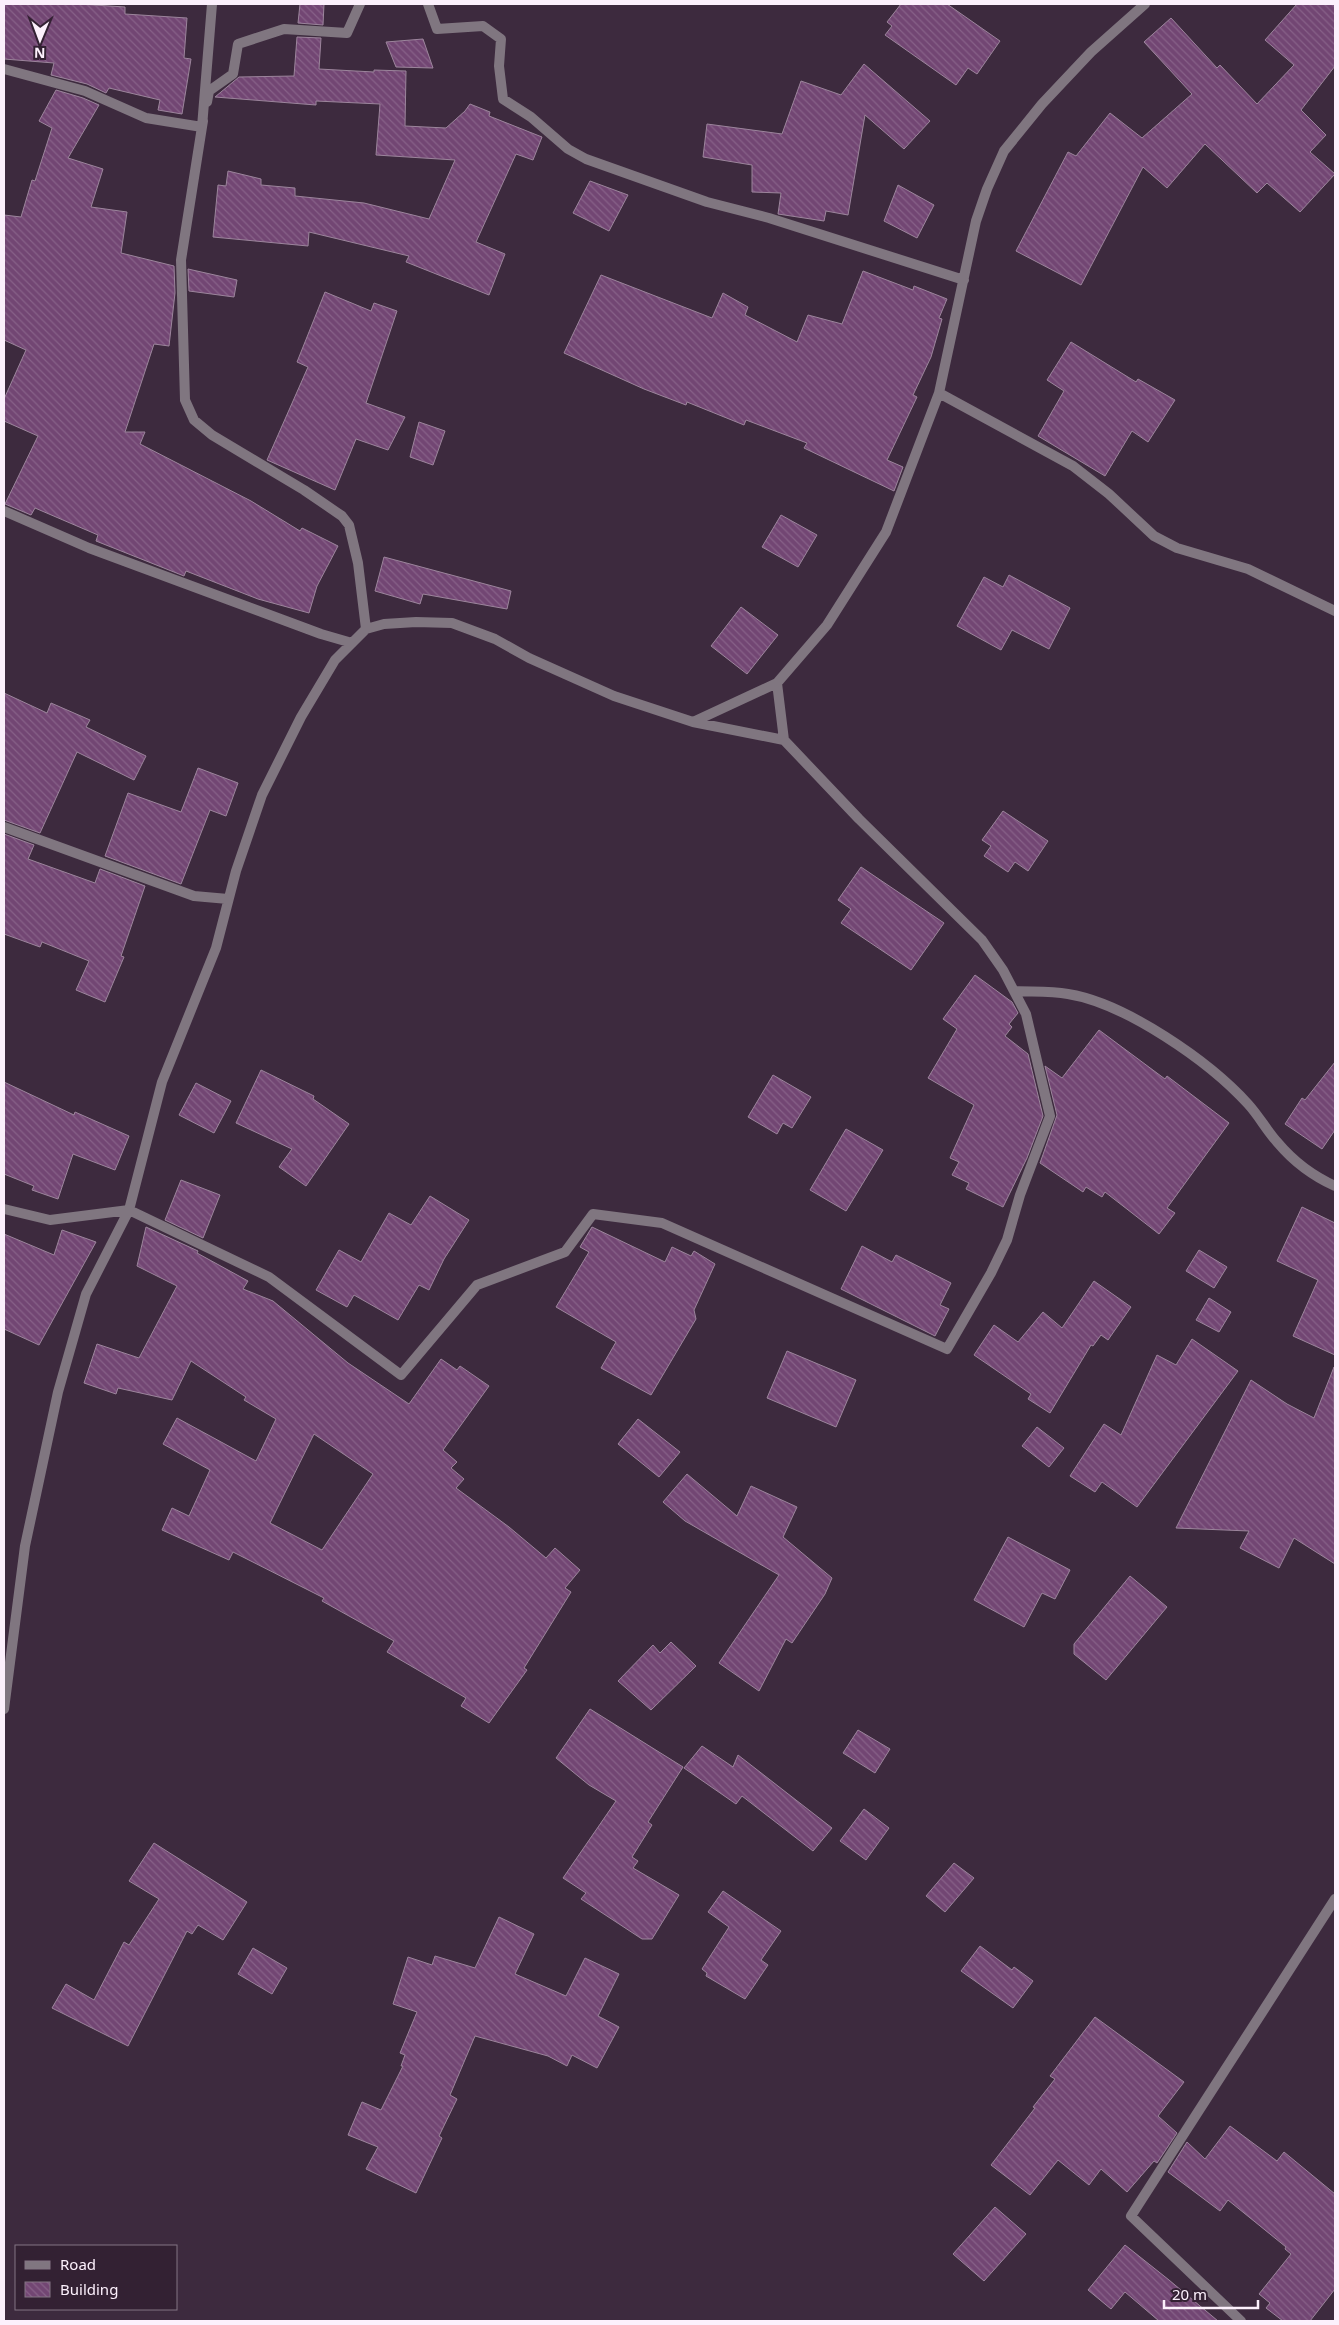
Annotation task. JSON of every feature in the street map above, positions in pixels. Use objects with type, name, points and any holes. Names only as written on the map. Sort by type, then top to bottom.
[{"type":"street","points":[[202,127],[212,4]]},
{"type":"street","points":[[360,4],[347,34],[284,29],[238,44],[233,74],[209,91],[181,260],[185,400],[194,420],[212,435],[304,490],[342,516],[349,525],[358,563],[366,629]]},
{"type":"street","points":[[428,4],[436,29],[483,26],[501,39],[499,66],[503,99],[531,117],[568,149],[636,178],[706,202],[769,218],[964,280]]},
{"type":"street","points":[[693,722],[777,683],[827,625],[886,532],[939,392],[976,221],[987,189],[1004,151],[1042,104],[1091,52],[1145,4]]},
{"type":"street","points":[[4,69],[85,91],[146,118],[202,127]]},
{"type":"street","points":[[939,392],[1073,466],[1109,494],[1154,536],[1177,548],[1248,569],[1335,611]]},
{"type":"street","points":[[4,511],[98,552],[321,634],[352,643]]},
{"type":"street","points":[[4,1209],[50,1220],[129,1210],[269,1277],[401,1375],[477,1285],[565,1252],[593,1214],[662,1222],[946,1349],[991,1273],[1007,1240],[1020,1195],[1050,1116],[1026,1014],[982,940],[859,819],[784,740],[693,722],[614,696],[529,658],[495,640],[452,623],[416,622],[384,624],[366,629],[335,660],[301,717],[262,794],[236,871],[216,948],[162,1082],[129,1210],[86,1294],[58,1392],[25,1546],[4,1709]]},
{"type":"street","points":[[777,683],[784,740]]},
{"type":"street","points":[[4,827],[194,896],[228,899]]},
{"type":"street","points":[[1014,991],[1068,994],[1108,1006],[1153,1030],[1201,1060],[1228,1082],[1295,1161],[1318,1178],[1335,1186]]},
{"type":"street","points":[[1241,2321],[1131,2216],[1335,1899]]},
{"type":"building","points":[[4,4],[79,4],[125,7],[125,14],[187,18],[184,58],[191,59],[182,114],[158,110],[160,100],[109,88],[106,93],[87,84],[51,75],[54,63],[4,59]]},
{"type":"building","points":[[300,4],[324,4],[323,25],[298,23]]},
{"type":"building","points":[[901,4],[947,4],[1000,41],[977,74],[968,68],[956,85],[885,35],[892,26],[887,22]]},
{"type":"building","points":[[1297,4],[1335,4],[1335,66],[1301,110],[1326,135],[1310,152],[1335,174],[1300,212],[1267,183],[1257,193],[1205,144],[1167,188],[1143,167],[1081,285],[1016,251],[1068,152],[1076,156],[1110,113],[1142,138],[1192,94],[1144,42],[1171,18],[1217,68],[1220,65],[1257,104],[1294,65],[1265,40]]},
{"type":"building","points":[[297,37],[321,38],[319,69],[374,72],[374,70],[406,71],[405,126],[446,128],[470,104],[490,112],[489,116],[542,137],[533,160],[516,154],[476,242],[505,254],[489,295],[406,262],[409,256],[309,232],[308,246],[213,237],[218,185],[226,186],[228,171],[261,179],[261,185],[295,188],[295,196],[364,203],[429,219],[455,160],[376,155],[380,104],[316,101],[316,105],[215,97],[239,77],[294,76]]},
{"type":"building","points":[[423,39],[433,68],[396,67],[386,42]]},
{"type":"building","points":[[864,64],[930,121],[904,149],[865,115],[848,215],[826,211],[824,221],[778,214],[781,193],[752,192],[752,165],[703,157],[707,124],[782,134],[801,81],[841,95]]},
{"type":"building","points":[[56,90],[99,105],[68,158],[103,169],[91,207],[127,212],[121,253],[174,266],[175,293],[169,346],[154,344],[125,432],[145,432],[140,444],[251,501],[300,531],[302,528],[338,546],[317,586],[309,613],[258,599],[186,571],[184,576],[96,541],[98,535],[35,508],[31,515],[5,504],[38,436],[4,421],[4,399],[26,350],[4,340],[4,215],[21,217],[32,180],[35,181],[52,128],[39,121]]},
{"type":"building","points":[[590,181],[628,195],[609,231],[573,213]]},
{"type":"building","points":[[898,185],[934,205],[917,238],[884,221]]},
{"type":"building","points":[[188,269],[237,280],[234,297],[189,291]]},
{"type":"building","points":[[863,271],[913,290],[914,286],[947,299],[939,318],[942,319],[931,357],[913,395],[917,397],[887,460],[903,467],[894,491],[804,448],[807,443],[746,420],[744,425],[687,402],[686,405],[644,389],[564,353],[601,275],[712,318],[723,293],[748,307],[745,315],[797,342],[808,315],[842,324]]},
{"type":"building","points":[[325,292],[371,311],[374,303],[397,311],[366,403],[405,417],[388,450],[356,439],[335,490],[267,460],[308,367],[297,362]]},
{"type":"building","points":[[1071,342],[1136,382],[1138,379],[1175,400],[1148,442],[1132,431],[1105,476],[1038,436],[1064,391],[1047,380]]},
{"type":"building","points":[[419,422],[445,431],[433,465],[410,457]]},
{"type":"building","points":[[781,515],[817,535],[798,567],[762,547]]},
{"type":"building","points":[[384,557],[511,591],[507,609],[423,594],[420,604],[375,591]]},
{"type":"building","points":[[1009,575],[1070,608],[1049,649],[1012,630],[1001,650],[957,626],[984,577],[1003,587]]},
{"type":"building","points":[[741,607],[778,635],[747,674],[711,646]]},
{"type":"building","points":[[4,693],[47,713],[51,703],[90,720],[86,727],[146,756],[134,780],[77,752],[40,833],[4,820]]},
{"type":"building","points":[[198,768],[238,783],[226,816],[210,810],[181,884],[105,856],[128,793],[181,812]]},
{"type":"building","points":[[1003,811],[1048,841],[1028,871],[1015,862],[1008,872],[984,856],[991,846],[982,840]]},
{"type":"building","points":[[4,834],[34,845],[28,859],[95,883],[100,869],[145,886],[121,956],[124,957],[105,1002],[76,990],[89,961],[42,942],[40,947],[4,934]]},
{"type":"building","points":[[861,867],[944,923],[911,970],[841,923],[851,909],[838,900]]},
{"type":"building","points":[[975,975],[1012,1002],[1018,1013],[1009,1024],[1012,1027],[1005,1036],[1028,1054],[1043,1116],[1027,1158],[1003,1207],[966,1189],[969,1183],[952,1175],[959,1162],[950,1158],[974,1105],[928,1078],[957,1029],[943,1019]]},
{"type":"building","points":[[1099,1030],[1165,1079],[1167,1076],[1229,1123],[1167,1208],[1175,1213],[1159,1234],[1105,1192],[1102,1197],[1086,1187],[1083,1192],[1040,1163],[1057,1115],[1045,1066],[1062,1078]]},
{"type":"building","points":[[1335,1062],[1335,1130],[1322,1149],[1285,1124],[1302,1098],[1305,1100]]},
{"type":"building","points":[[261,1070],[314,1096],[313,1099],[349,1124],[306,1186],[279,1167],[292,1149],[236,1123]]},
{"type":"building","points":[[773,1075],[811,1097],[792,1128],[783,1123],[777,1134],[748,1117]]},
{"type":"building","points":[[4,1082],[74,1115],[75,1112],[129,1136],[115,1170],[73,1154],[58,1199],[32,1190],[34,1186],[4,1174]]},
{"type":"building","points":[[196,1083],[231,1101],[214,1133],[179,1115]]},
{"type":"building","points":[[846,1129],[883,1150],[846,1211],[810,1190]]},
{"type":"building","points":[[181,1180],[220,1195],[203,1238],[165,1220]]},
{"type":"building","points":[[430,1196],[469,1220],[444,1259],[429,1290],[419,1285],[398,1320],[354,1295],[347,1307],[316,1290],[339,1250],[361,1262],[389,1213],[411,1225]]},
{"type":"building","points":[[1302,1207],[1335,1223],[1335,1355],[1293,1336],[1318,1280],[1277,1261]]},
{"type":"building","points":[[146,1227],[198,1251],[197,1253],[248,1281],[243,1289],[273,1301],[348,1363],[409,1404],[441,1359],[457,1370],[460,1366],[489,1386],[443,1450],[457,1462],[451,1468],[464,1479],[456,1488],[509,1527],[546,1558],[555,1548],[580,1570],[565,1588],[571,1592],[524,1668],[527,1670],[489,1723],[461,1706],[466,1698],[387,1652],[394,1641],[322,1601],[324,1598],[233,1552],[229,1560],[162,1530],[172,1508],[189,1516],[210,1470],[163,1444],[177,1418],[256,1461],[276,1419],[244,1400],[246,1397],[191,1361],[172,1400],[118,1388],[116,1394],[84,1383],[97,1344],[139,1358],[177,1286],[137,1266]],"holes":[[[314,1434],[373,1474],[322,1550],[270,1523]]]},
{"type":"building","points":[[592,1227],[665,1262],[672,1247],[691,1256],[694,1251],[715,1264],[694,1310],[696,1319],[651,1395],[601,1368],[616,1342],[556,1307],[589,1252],[580,1247]]},
{"type":"building","points":[[62,1230],[96,1242],[39,1345],[4,1329],[4,1234],[54,1255]]},
{"type":"building","points":[[862,1246],[892,1262],[896,1255],[951,1283],[940,1305],[949,1309],[935,1336],[841,1289]]},
{"type":"building","points":[[1199,1250],[1227,1267],[1214,1288],[1186,1271]]},
{"type":"building","points":[[1094,1281],[1131,1307],[1108,1340],[1101,1335],[1093,1346],[1091,1345],[1050,1413],[1028,1399],[1031,1394],[974,1355],[994,1325],[1018,1342],[1043,1312],[1062,1328]]},
{"type":"building","points":[[1209,1298],[1231,1312],[1219,1332],[1196,1320]]},
{"type":"building","points":[[1192,1339],[1238,1371],[1137,1507],[1102,1482],[1095,1492],[1070,1476],[1104,1424],[1121,1435],[1157,1355],[1176,1365]]},
{"type":"building","points":[[787,1351],[856,1380],[836,1427],[767,1398]]},
{"type":"building","points":[[1334,1367],[1335,1564],[1294,1538],[1279,1568],[1240,1548],[1249,1531],[1176,1528],[1251,1380],[1287,1404],[1314,1418]]},
{"type":"building","points":[[638,1419],[680,1452],[659,1477],[618,1444]]},
{"type":"building","points":[[1037,1427],[1064,1448],[1049,1467],[1022,1446]]},
{"type":"building","points":[[687,1474],[737,1516],[751,1486],[797,1507],[783,1537],[832,1578],[825,1594],[792,1643],[786,1639],[759,1691],[719,1663],[779,1575],[685,1521],[663,1502]]},
{"type":"building","points":[[1008,1537],[1070,1570],[1055,1599],[1042,1593],[1024,1627],[974,1600]]},
{"type":"building","points":[[1130,1576],[1167,1607],[1106,1680],[1074,1654],[1074,1644]]},
{"type":"building","points":[[671,1642],[696,1666],[651,1710],[618,1681],[653,1645],[660,1653]]},
{"type":"building","points":[[590,1709],[683,1767],[648,1822],[652,1825],[632,1857],[638,1861],[633,1868],[679,1895],[652,1939],[642,1939],[581,1899],[586,1893],[563,1878],[616,1801],[589,1785],[556,1758]]},
{"type":"building","points":[[858,1730],[890,1749],[875,1773],[843,1753]]},
{"type":"building","points":[[702,1746],[733,1767],[738,1755],[832,1828],[813,1851],[742,1796],[736,1804],[684,1768]]},
{"type":"building","points":[[864,1809],[889,1828],[866,1860],[840,1841]]},
{"type":"building","points":[[154,1843],[247,1902],[223,1940],[198,1925],[192,1934],[187,1931],[128,2046],[52,2008],[66,1984],[94,2000],[124,1942],[129,1945],[159,1899],[129,1881]]},
{"type":"building","points":[[954,1863],[974,1878],[945,1912],[926,1896]]},
{"type":"building","points":[[723,1891],[781,1931],[761,1960],[768,1965],[745,1999],[706,1976],[707,1973],[702,1969],[729,1927],[708,1912]]},
{"type":"building","points":[[499,1917],[534,1934],[515,1974],[566,1996],[585,1958],[619,1974],[598,2016],[619,2027],[597,2068],[572,2055],[567,2066],[548,2056],[475,2036],[450,2095],[457,2099],[439,2136],[442,2138],[416,2193],[366,2169],[378,2147],[348,2135],[362,2102],[381,2110],[403,2066],[401,2066],[405,2055],[400,2053],[417,2012],[393,2004],[408,1957],[432,1965],[435,1956],[475,1968]]},
{"type":"building","points":[[980,1946],[1012,1970],[1014,1967],[1033,1981],[1013,2008],[961,1971]]},
{"type":"building","points":[[253,1948],[287,1968],[272,1994],[238,1974]]},
{"type":"building","points":[[1095,2017],[1184,2082],[1158,2116],[1177,2133],[1157,2163],[1154,2161],[1127,2192],[1101,2169],[1089,2185],[1058,2160],[1030,2195],[991,2165],[1035,2108],[1033,2107],[1055,2079],[1050,2076]]},
{"type":"building","points":[[1230,2126],[1277,2161],[1284,2152],[1335,2194],[1335,2289],[1310,2321],[1283,2321],[1266,2308],[1270,2303],[1259,2294],[1291,2254],[1285,2249],[1286,2247],[1228,2200],[1220,2211],[1168,2172],[1187,2142],[1205,2159]]},
{"type":"building","points":[[995,2207],[1026,2234],[984,2281],[953,2254]]},
{"type":"building","points":[[1125,2245],[1218,2321],[1159,2321],[1125,2292],[1111,2309],[1088,2290]]}]
